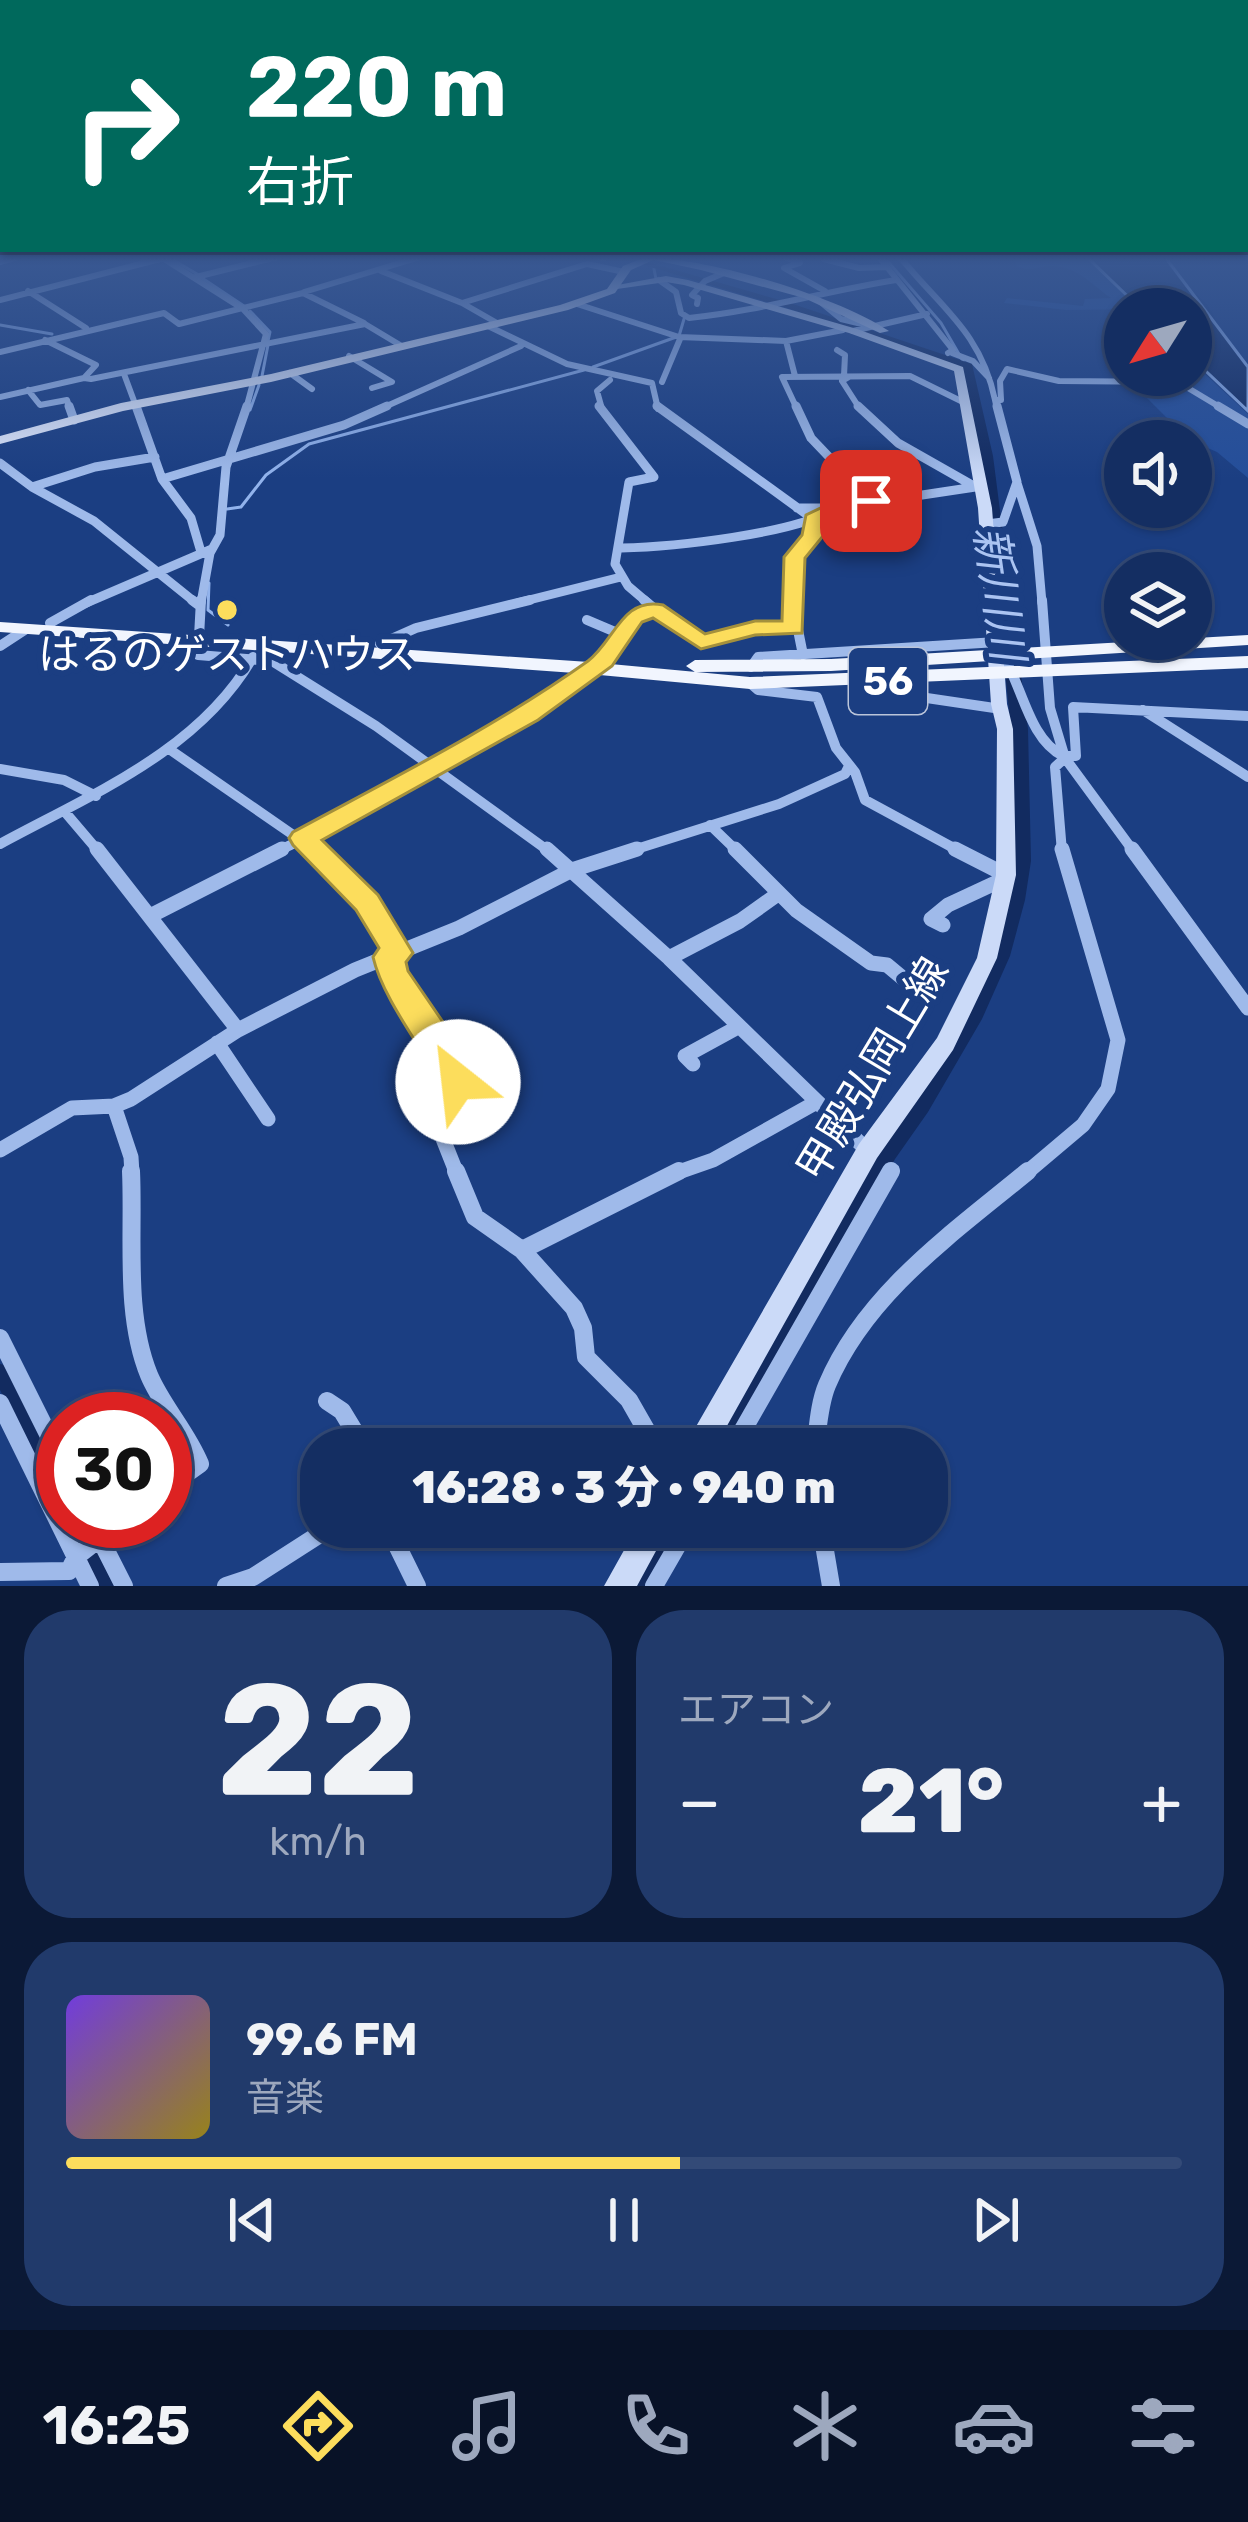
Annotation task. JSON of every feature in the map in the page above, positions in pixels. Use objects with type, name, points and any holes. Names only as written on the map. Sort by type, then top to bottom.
[{"type":"highway","name":"56","points":[[0,623],[59,619],[199,637],[750,675],[907,680],[1248,640]]},
{"type":"highway","name":"56","points":[[0,623],[23,634],[380,644],[597,664]]},
{"type":"highway","name":"56","points":[[750,675],[976,656],[1004,648],[1042,664],[1248,662]]},
{"type":"main road","points":[[0,440],[462,331]]},
{"type":"main road","points":[[867,331],[946,355]]},
{"type":"main road","name":"甲殿弘岡上線","points":[[711,1428],[877,1161],[970,998],[987,958],[1006,877],[1004,648],[995,523],[978,485],[959,369],[946,355]]},
{"type":"main road","points":[[620,1586],[642,1548]]},
{"type":"street","points":[[0,352],[78,331]]},
{"type":"street","points":[[59,619],[94,598],[207,550],[220,535],[229,461],[256,381],[264,331]]},
{"type":"street","points":[[0,397],[331,331]]},
{"type":"street","points":[[377,331],[400,345]]},
{"type":"street","points":[[502,331],[521,346],[610,380],[652,383],[657,408],[665,416],[813,519]]},
{"type":"street","points":[[651,331],[704,344],[786,341],[835,331]]},
{"type":"street","points":[[935,331],[946,355],[973,361],[990,379]]},
{"type":"street","points":[[971,331],[990,379],[1038,552],[1042,664],[1053,730],[1065,758],[1248,1008]]},
{"type":"street","points":[[662,382],[677,338]]},
{"type":"street","points":[[45,340],[96,365],[84,378]]},
{"type":"street","points":[[786,341],[795,376]]},
{"type":"street","points":[[162,479],[344,425],[521,346]]},
{"type":"street","points":[[837,350],[845,356],[842,381],[848,394],[871,418],[932,468],[978,485]]},
{"type":"street","points":[[349,356],[392,382],[372,388]]},
{"type":"street","points":[[994,400],[1001,400],[1000,381],[1007,369],[1059,381],[1178,382],[1248,424]]},
{"type":"street","points":[[124,374],[162,479],[191,518],[207,550],[198,655],[272,661],[431,766],[572,870],[877,1161],[743,1428]]},
{"type":"street","points":[[290,374],[312,389]]},
{"type":"street","points":[[768,379],[910,376],[968,404]]},
{"type":"street","points":[[782,377],[812,438],[871,501]]},
{"type":"street","points":[[610,380],[597,391],[597,403],[654,477],[628,482],[616,564],[621,577],[701,642],[755,628],[794,628]]},
{"type":"street","points":[[28,391],[40,405],[67,400],[74,420]]},
{"type":"street","points":[[32,487],[95,467],[155,457]]},
{"type":"street","points":[[0,463],[32,487],[94,521],[200,606]]},
{"type":"street","points":[[995,523],[1017,483]]},
{"type":"street","points":[[796,508],[836,508],[978,485]]},
{"type":"street","points":[[621,548],[674,548],[813,519],[836,508]]},
{"type":"street","points":[[803,656],[794,628],[792,571],[795,557],[812,536],[813,519]]},
{"type":"street","points":[[380,644],[387,637],[465,613],[556,596],[621,577]]},
{"type":"street","points":[[59,619],[94,598]]},
{"type":"street","points":[[152,915],[529,715],[619,646],[628,621],[655,609]]},
{"type":"street","points":[[587,620],[620,634]]},
{"type":"street","points":[[0,647],[23,634]]},
{"type":"street","points":[[1006,877],[875,809],[866,800],[855,772],[848,768],[817,697],[758,690],[750,675],[758,657],[1004,648],[1040,733],[1065,758]]},
{"type":"street","points":[[0,844],[96,796],[169,749],[231,694],[253,656]]},
{"type":"street","points":[[897,661],[920,697],[1001,709]]},
{"type":"street","points":[[819,1428],[825,1390],[855,1329],[917,1264],[1082,1124],[1108,1090],[1118,1040],[1062,851],[1054,793],[1055,767],[1076,756],[1073,707],[1248,716]]},
{"type":"street","points":[[1142,709],[1248,777]]},
{"type":"street","points":[[169,749],[301,839],[352,883],[393,955],[398,984],[459,1078],[428,1101],[446,1153],[482,1226],[522,1250],[574,1308],[583,1328],[586,1357],[629,1400],[645,1428]]},
{"type":"street","points":[[0,1150],[72,1108],[114,1106],[238,1030],[572,870],[779,804],[845,774],[848,768]]},
{"type":"street","points":[[0,769],[64,780],[96,796]]},
{"type":"street","points":[[65,812],[152,915],[238,1030]]},
{"type":"street","points":[[710,825],[778,894],[871,963],[887,965],[911,985]]},
{"type":"street","points":[[943,925],[931,919],[947,905],[1006,877]]},
{"type":"street","points":[[668,958],[740,921],[778,894]]},
{"type":"street","points":[[693,1064],[685,1056],[738,1027]]},
{"type":"street","points":[[217,1043],[268,1118]]},
{"type":"street","points":[[522,1250],[688,1166],[712,1160],[815,1103]]},
{"type":"street","points":[[114,1106],[131,1156],[137,1339],[159,1392]]},
{"type":"street","points":[[0,1339],[36,1410]]},
{"type":"street","points":[[327,1401],[342,1411],[352,1428]]},
{"type":"street","points":[[0,1403],[82,1552],[89,1586]]},
{"type":"street","points":[[192,1444],[200,1464],[192,1470]]},
{"type":"street","points":[[226,1586],[253,1577],[300,1547]]},
{"type":"street","points":[[398,1548],[417,1586]]},
{"type":"street","points":[[655,1586],[676,1548]]},
{"type":"street","points":[[824,1548],[831,1586]]},
{"type":"street","points":[[0,1572],[82,1552]]},
{"type":"street","points":[[82,1552],[124,1586]]},
{"type":"shaded area","points":[[1212,331],[1221,331],[1248,367],[1248,411],[1212,377]]},
{"type":"shaded area","points":[[1212,381],[1248,414],[1248,478],[1212,450],[1212,420],[1168,419],[1145,396],[1212,396]]},
{"type":"waterway","points":[[35,331],[52,334]]},
{"type":"waterway","points":[[268,341],[269,331]]},
{"type":"waterway","points":[[593,367],[679,336],[680,331]]},
{"type":"waterway","name":"新川川","points":[[732,1428],[886,1152],[971,1019],[1000,956],[1021,861],[1020,729],[987,456],[968,366],[864,331]]},
{"type":"waterway","points":[[946,331],[963,361]]},
{"type":"waterway","points":[[262,376],[268,345]]},
{"type":"waterway","points":[[227,509],[241,507],[266,475],[309,444],[584,370]]},
{"type":"waterway","points":[[250,410],[259,385]]},
{"type":"waterway","points":[[209,583],[208,610],[228,625]]},
{"type":"waterway","points":[[0,1372],[36,1444]]},
{"type":"waterway","points":[[88,1548],[106,1586]]},
{"type":"waterway","points":[[642,1586],[663,1548]]},
{"type":"place","name":"はるのゲストハウス","points":[[227,610]]},
{"type":"route","points":[[458,1082],[446,1054],[398,984],[388,957],[398,953],[367,903],[303,838],[529,715],[604,661],[619,646],[620,634],[634,617],[655,609],[701,642],[755,628],[794,628],[792,571],[798,551],[812,536],[813,519],[836,508],[871,501]]}]
